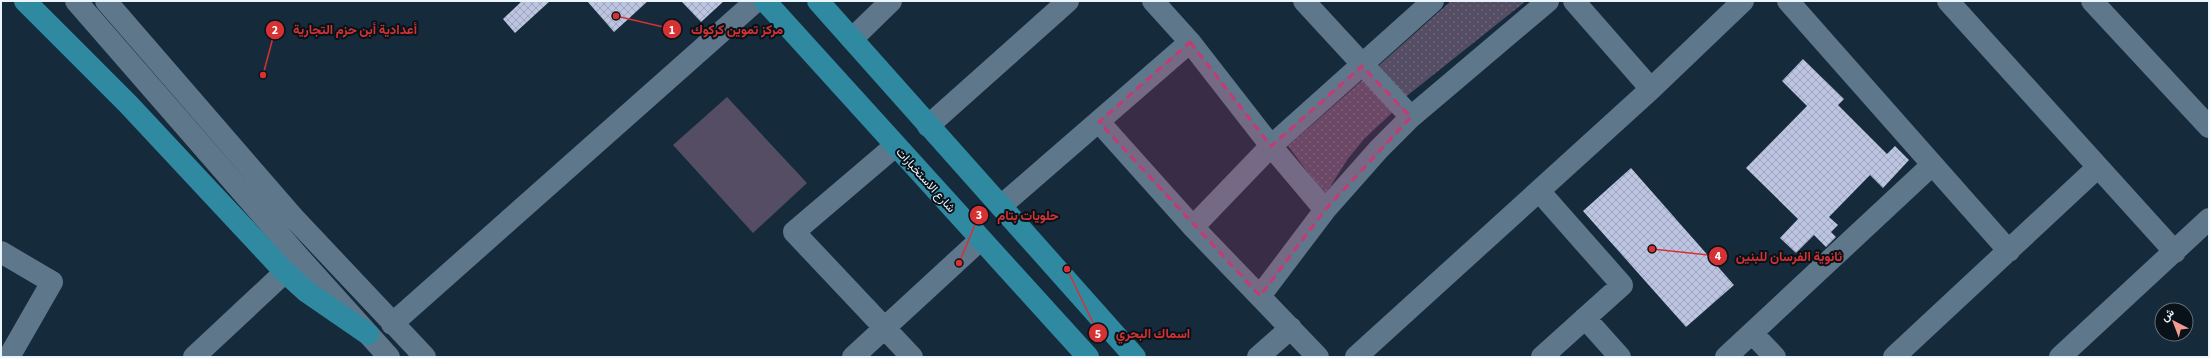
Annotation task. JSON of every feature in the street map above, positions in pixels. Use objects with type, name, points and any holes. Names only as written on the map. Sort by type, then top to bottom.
[{"type":"main road","points":[[25,1],[128,104],[285,272],[307,292],[368,334]]},
{"type":"main road","name":"شارع الاستخبارات","points":[[765,1],[1081,354]]},
{"type":"main road","points":[[818,1],[1135,357]]},
{"type":"street","points":[[76,1],[389,357]]},
{"type":"street","points":[[106,1],[293,217],[392,324],[425,357]]},
{"type":"street","points":[[392,324],[756,1]]},
{"type":"street","points":[[852,39],[891,1]]},
{"type":"street","points":[[928,126],[1068,1]]},
{"type":"street","points":[[1153,1],[1190,42],[1271,146],[1325,210]]},
{"type":"street","points":[[1304,1],[1362,66],[1411,117]]},
{"type":"street","points":[[1193,227],[1271,146],[1433,1]]},
{"type":"street","points":[[1260,296],[1325,210],[1411,117],[1548,1]]},
{"type":"street","points":[[1574,1],[1651,89]]},
{"type":"street","points":[[1356,357],[1651,89],[1743,1]]},
{"type":"street","points":[[1788,1],[2008,251]]},
{"type":"street","points":[[1948,1],[2175,252]]},
{"type":"street","points":[[2092,1],[2209,127]]},
{"type":"street","points":[[1001,206],[1190,42]]},
{"type":"street","points":[[1099,122],[1193,227],[1318,357]]},
{"type":"street","points":[[895,146],[794,232],[912,357]]},
{"type":"street","points":[[1726,357],[1932,165]]},
{"type":"street","points":[[1894,357],[2098,167]]},
{"type":"street","points":[[1539,191],[1622,285],[1542,357]]},
{"type":"street","points":[[2060,357],[2209,219]]},
{"type":"street","points":[[853,357],[980,240]]},
{"type":"street","points":[[1,252],[52,282],[9,357]]},
{"type":"street","points":[[201,355],[285,272]]},
{"type":"street","points":[[1585,318],[1620,357]]},
{"type":"street","points":[[1258,357],[1291,328]]},
{"type":"street","points":[[1752,333],[1774,357]]},
{"type":"highlighted area","points":[[1190,42],[1271,146],[1362,66],[1411,117],[1325,210],[1260,296],[1099,122]]},
{"type":"shaded area","points":[[1451,1],[1526,1],[1403,99],[1376,68]]},
{"type":"shaded area","points":[[1366,77],[1395,110],[1364,139],[1347,160],[1325,195],[1288,146]]},
{"type":"shaded area","points":[[727,97],[807,183],[753,233],[673,145]]},
{"type":"building","points":[[522,1],[550,1],[515,33],[503,19]]},
{"type":"building","points":[[587,1],[648,1],[614,32]]},
{"type":"building","points":[[681,1],[724,1],[701,22]]},
{"type":"building","points":[[1803,59],[1844,99],[1838,105],[1887,154],[1895,146],[1909,160],[1883,188],[1870,175],[1829,217],[1838,225],[1831,232],[1836,237],[1826,247],[1814,235],[1796,253],[1780,238],[1798,219],[1746,168],[1807,106],[1782,81]]},
{"type":"building","points":[[1631,168],[1734,285],[1686,327],[1583,211]]},
{"type":"place","name":"مركز تموين كركوك","points":[[616,16]]},
{"type":"place","name":"أعدادية أبن حزم التجارية","points":[[263,75]]},
{"type":"place","name":"ثانوية الفرسان للبنين","points":[[1652,249]]},
{"type":"place","name":"حلويات بتام","points":[[959,263]]},
{"type":"place","name":"اسماك البحري","points":[[1067,269]]}]
